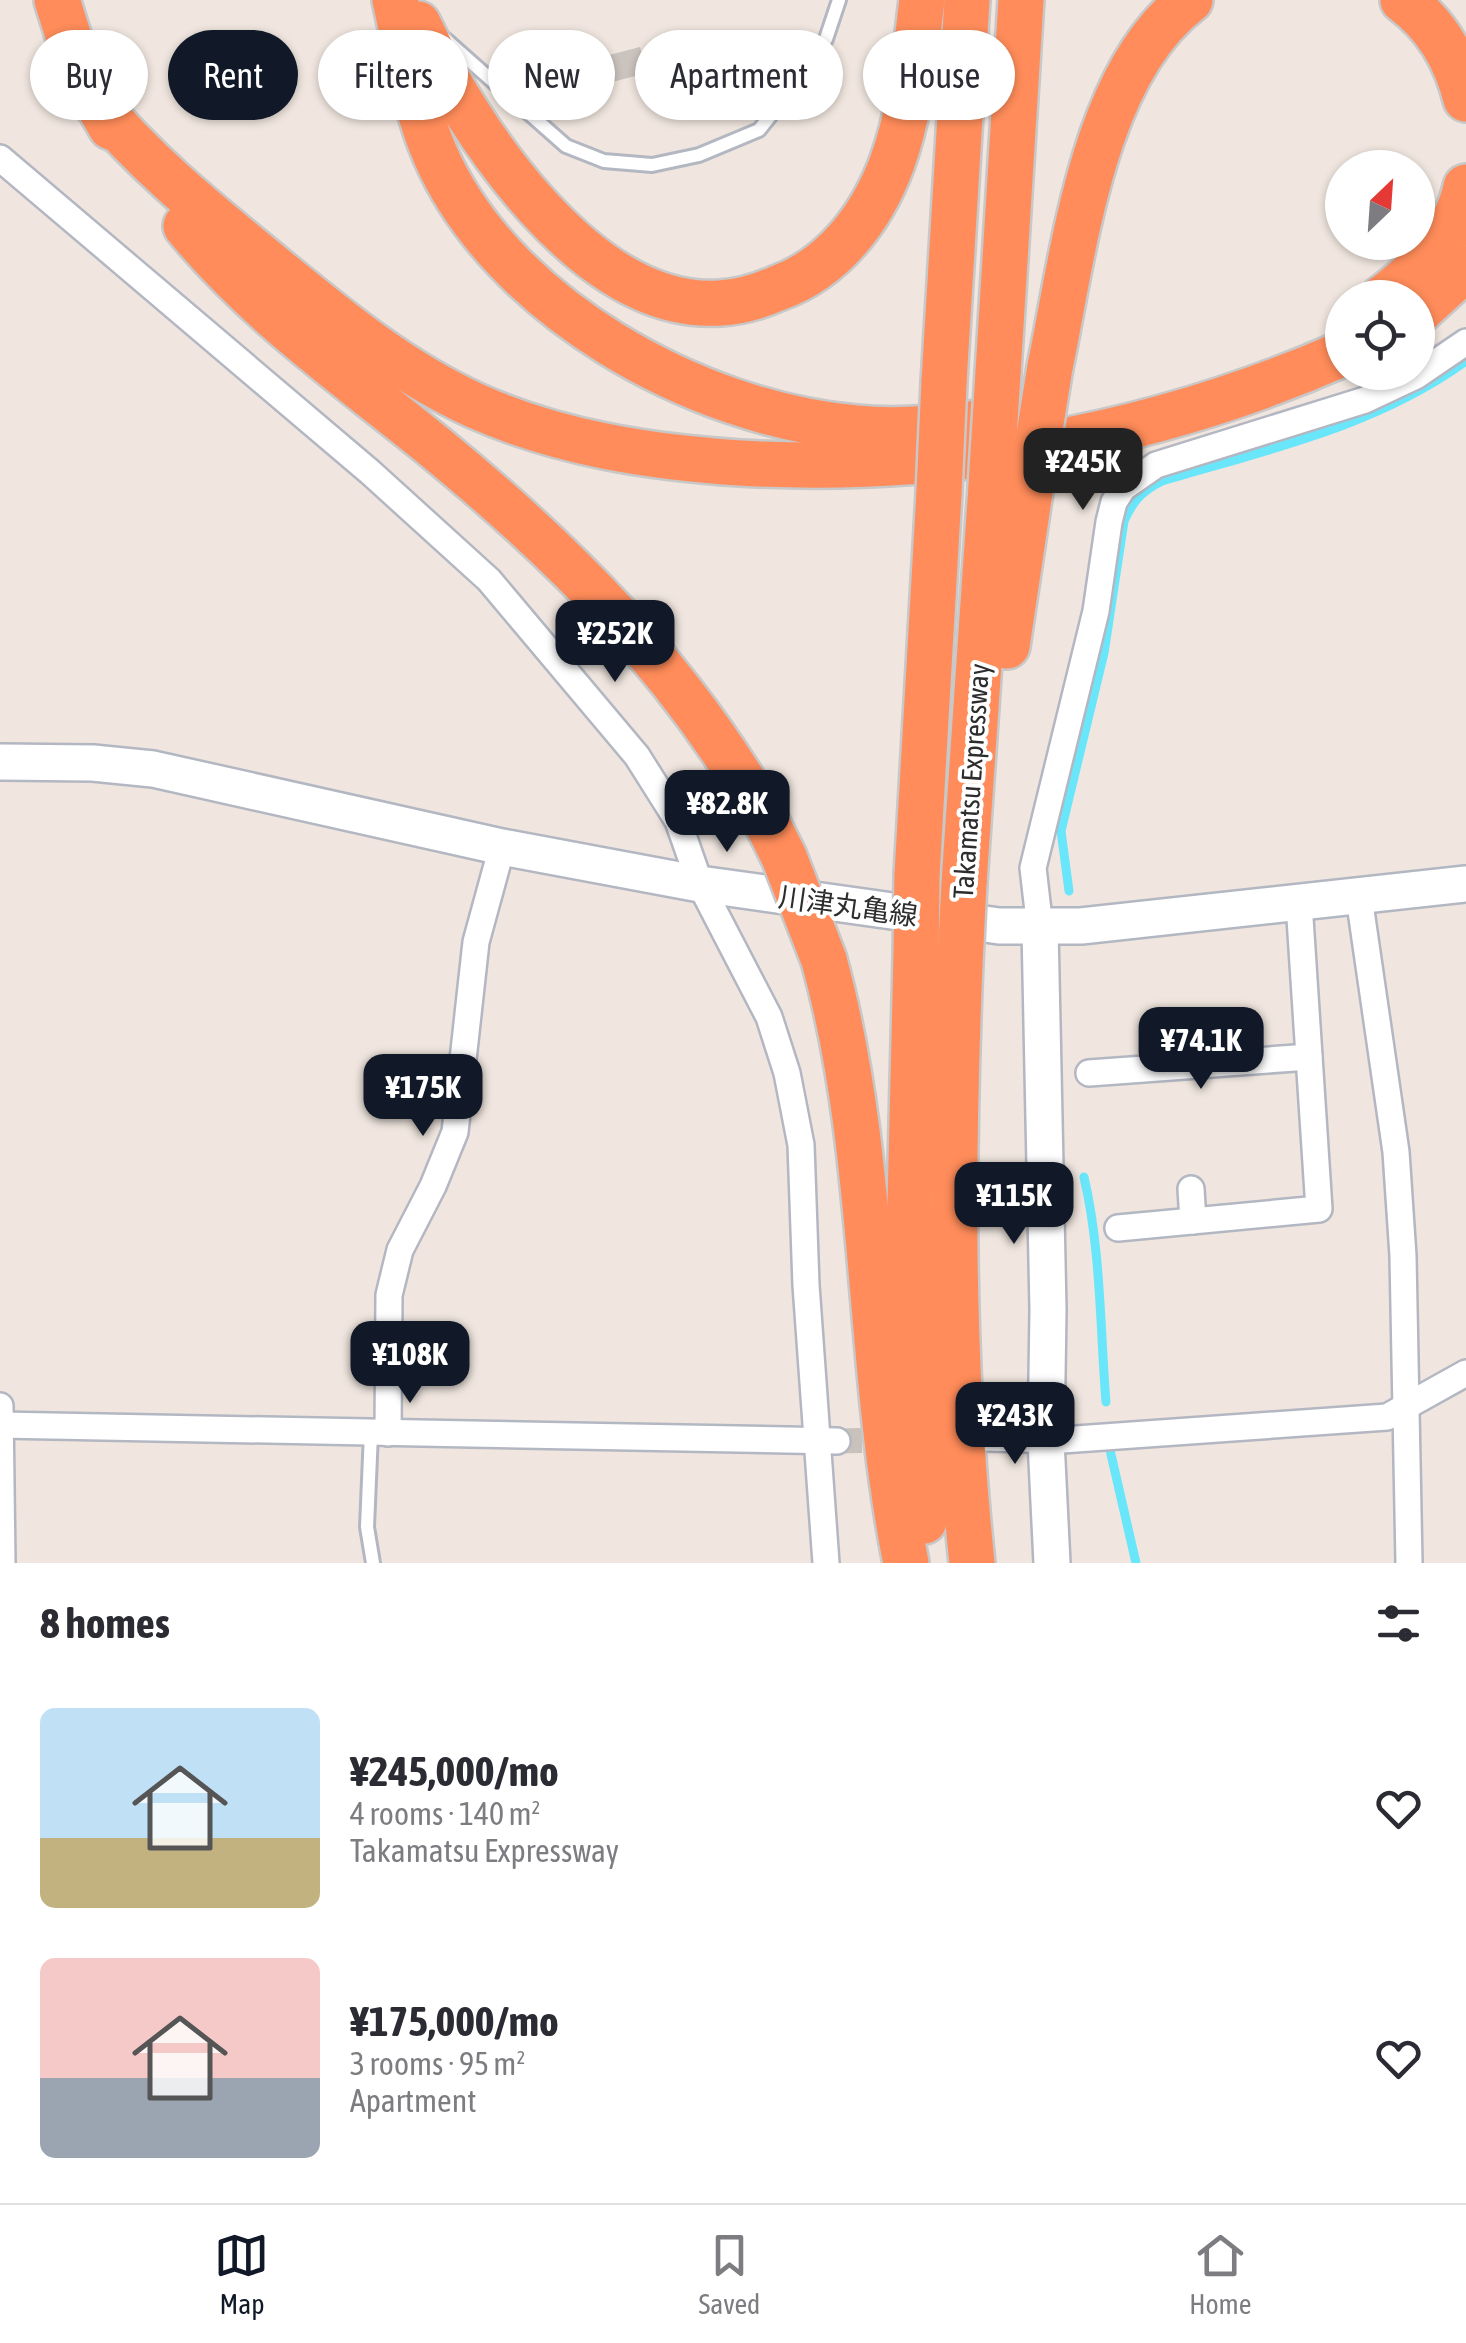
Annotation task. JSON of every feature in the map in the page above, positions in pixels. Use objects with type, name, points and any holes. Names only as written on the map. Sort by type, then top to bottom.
[{"type":"highway","points":[[57,0],[66,30]]},
{"type":"highway","points":[[404,3],[464,109],[514,178],[568,238],[626,279],[656,292],[718,304],[752,298],[814,270],[839,250],[860,223],[884,181],[902,133],[922,0]]},
{"type":"highway","name":"Takamatsu Expressway","points":[[928,1563],[910,1205],[918,876],[967,0]]},
{"type":"highway","name":"Takamatsu Expressway","points":[[972,1563],[958,1366],[955,1082],[972,763],[1011,486],[998,373],[1021,0]]},
{"type":"highway","points":[[1011,486],[1050,367],[1084,209],[1111,112],[1128,73],[1148,42],[1190,0]]},
{"type":"highway","points":[[1403,0],[1438,32],[1454,60],[1466,99]]},
{"type":"highway","points":[[404,3],[420,113],[453,188],[479,225],[507,258],[573,318],[648,366],[731,401],[804,420],[860,429],[967,424],[1099,404],[1229,368],[1325,329]]},
{"type":"highway","points":[[108,120],[196,239],[252,295],[328,363],[482,486],[612,608],[691,703],[760,809],[806,908],[840,1019],[851,1081],[882,1414],[906,1563]]},
{"type":"highway","points":[[112,120],[176,188],[397,365],[506,418],[608,448],[780,465],[839,466],[980,455],[1050,444],[1175,414],[1325,362]]},
{"type":"highway","points":[[1406,280],[1435,252],[1453,224],[1466,186]]},
{"type":"highway","points":[[1435,296],[1466,268]]},
{"type":"main road","name":"川津丸亀線","points":[[0,762],[93,763],[153,769],[502,846],[700,884],[862,908],[1040,928],[1466,884]]},
{"type":"main road","points":[[1040,928],[1048,1310],[1046,1441],[1052,1563]]},
{"type":"street","points":[[0,158],[383,483],[489,580],[637,756],[678,821],[700,884],[769,1016],[788,1073],[800,1145],[806,1285],[828,1441],[826,1563]]},
{"type":"street","points":[[1040,928],[1033,868],[1096,611],[1114,502],[1123,488],[1156,466],[1365,400],[1416,376],[1466,342]]},
{"type":"street","points":[[379,1433],[389,1295],[400,1250],[455,1132],[476,942],[502,846]]},
{"type":"street","points":[[1359,897],[1396,1152],[1403,1256],[1409,1563]]},
{"type":"street","points":[[1118,1228],[1318,1210],[1300,903]]},
{"type":"street","points":[[1090,1073],[1309,1057]]},
{"type":"street","points":[[1191,1189],[1193,1221]]},
{"type":"street","points":[[985,1438],[1046,1441],[1387,1417],[1466,1373]]},
{"type":"street","points":[[0,1406],[2,1563]]},
{"type":"street","points":[[0,1425],[828,1441]]},
{"type":"lane","points":[[404,3],[566,146],[604,161],[652,165],[700,155],[759,130],[826,40],[840,0]]},
{"type":"lane","points":[[373,1563],[367,1527],[379,1433]]},
{"type":"building","points":[[635,48],[635,76],[615,81],[615,53]]},
{"type":"waterway","points":[[1069,891],[1061,831],[1104,653],[1124,521],[1135,502],[1162,481],[1320,434],[1396,403],[1466,361]]},
{"type":"waterway","points":[[1084,1177],[1097,1261],[1106,1402]]},
{"type":"waterway","points":[[1110,1450],[1136,1563]]},
{"type":"tunnel","points":[[837,1441],[897,1440]]}]
